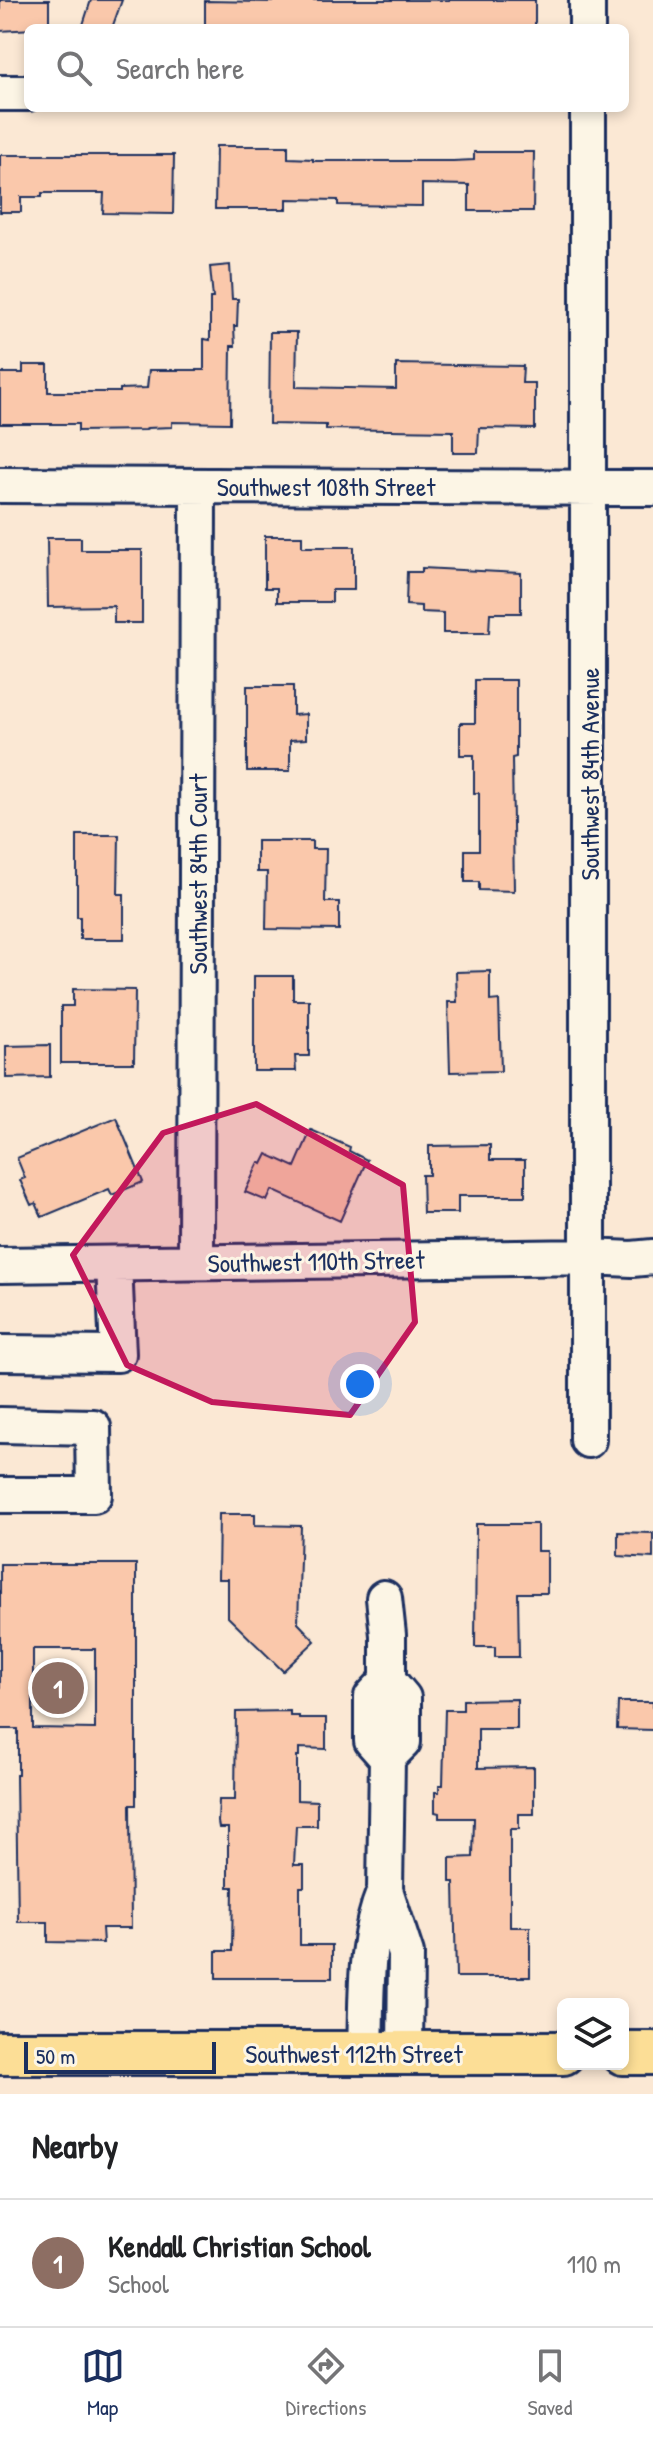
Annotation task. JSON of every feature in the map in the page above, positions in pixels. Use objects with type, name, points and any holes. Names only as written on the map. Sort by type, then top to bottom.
[{"type":"main road","name":"Southwest 112th Street","points":[[0,2053],[557,2053]]},
{"type":"main road","points":[[629,2053],[653,2053]]},
{"type":"street","points":[[587,0],[587,24]]},
{"type":"street","points":[[0,93],[24,93]]},
{"type":"street","name":"Southwest 84th Avenue","points":[[588,112],[588,1440]]},
{"type":"street","name":"Southwest 108th Street","points":[[0,485],[653,488]]},
{"type":"street","name":"Southwest 84th Court","points":[[196,1262],[198,486]]},
{"type":"street","name":"Southwest 110th Street","points":[[0,1265],[590,1257],[646,1261]]},
{"type":"street","points":[[0,1353],[118,1354],[114,1264]]},
{"type":"street","points":[[0,1425],[93,1427],[94,1495],[0,1495]]},
{"type":"street","points":[[384,1598],[388,1680],[403,1698],[403,1742],[387,1758],[385,1890],[406,1954],[385,2053]]},
{"type":"highlighted area","points":[[256,1104],[403,1185],[415,1322],[350,1415],[212,1402],[127,1365],[73,1255],[163,1133]]},
{"type":"building","points":[[0,0],[49,0],[49,24],[24,24],[24,30],[0,31]]},
{"type":"building","points":[[91,0],[122,0],[113,24],[83,24]]},
{"type":"building","points":[[535,0],[535,24],[205,24],[205,1]]},
{"type":"building","points":[[216,146],[288,146],[288,158],[313,161],[453,161],[474,160],[474,152],[534,152],[533,211],[469,211],[469,185],[422,184],[422,206],[338,205],[338,200],[287,199],[287,209],[215,209]]},
{"type":"building","points":[[0,155],[174,155],[173,214],[103,213],[104,193],[42,193],[42,197],[21,197],[21,212],[0,212]]},
{"type":"building","points":[[230,265],[232,299],[238,299],[235,346],[231,346],[230,423],[172,422],[172,427],[146,430],[78,431],[78,424],[0,424],[0,373],[23,373],[23,365],[48,365],[48,392],[120,392],[120,389],[147,388],[149,370],[204,370],[204,339],[210,340],[210,298],[213,298],[210,267]]},
{"type":"building","points":[[270,332],[297,332],[296,387],[396,389],[396,364],[523,366],[522,383],[535,383],[535,429],[479,428],[478,453],[453,453],[453,431],[326,429],[326,425],[269,424]]},
{"type":"building","points":[[265,536],[302,536],[302,547],[354,547],[354,590],[332,590],[332,602],[277,602],[277,588],[265,588]]},
{"type":"building","points":[[47,538],[81,538],[81,550],[142,550],[142,623],[114,623],[114,606],[48,607]]},
{"type":"building","points":[[422,568],[521,573],[521,613],[490,613],[489,633],[443,633],[443,613],[421,612],[421,606],[406,605],[407,572],[422,572]]},
{"type":"building","points":[[475,680],[516,680],[516,757],[512,758],[514,891],[479,890],[479,882],[465,882],[465,850],[479,850],[479,793],[474,793],[474,755],[460,755],[460,723],[475,723]]},
{"type":"building","points":[[247,686],[293,686],[293,715],[306,714],[306,739],[290,740],[290,771],[247,771]]},
{"type":"building","points":[[77,835],[119,835],[118,894],[124,894],[124,939],[80,939]]},
{"type":"building","points":[[257,841],[312,841],[312,849],[326,849],[325,902],[339,902],[339,930],[266,929],[267,872],[257,872]]},
{"type":"building","points":[[490,971],[490,1001],[499,1000],[501,1071],[450,1072],[448,1002],[457,1002],[456,972]]},
{"type":"building","points":[[254,976],[293,976],[293,1000],[309,1000],[309,1056],[295,1056],[296,1071],[254,1071]]},
{"type":"building","points":[[73,989],[135,990],[134,1063],[61,1063],[61,1006],[73,1006]]},
{"type":"building","points":[[50,1045],[50,1077],[6,1078],[6,1046]]},
{"type":"building","points":[[116,1117],[143,1182],[112,1195],[109,1189],[42,1217],[36,1203],[31,1205],[20,1180],[25,1178],[17,1158]]},
{"type":"building","points":[[311,1130],[350,1147],[349,1151],[367,1160],[340,1221],[272,1190],[267,1201],[245,1192],[259,1162],[262,1164],[267,1154],[295,1167]]},
{"type":"building","points":[[490,1145],[490,1160],[525,1160],[525,1196],[458,1196],[458,1213],[423,1213],[422,1175],[429,1175],[429,1146]]},
{"type":"building","points":[[219,1514],[255,1514],[255,1525],[301,1526],[298,1623],[315,1641],[283,1671],[228,1617],[228,1579],[218,1579]]},
{"type":"building","points":[[476,1524],[537,1524],[537,1551],[547,1551],[547,1593],[518,1593],[519,1657],[495,1657],[495,1647],[475,1647]]},
{"type":"building","points":[[618,1532],[653,1533],[653,1558],[618,1556]]},
{"type":"building","points":[[0,1564],[136,1564],[136,1805],[130,1805],[131,1928],[102,1928],[103,1943],[48,1942],[48,1922],[18,1922],[18,1729],[0,1729]],"holes":[[[33,1649],[95,1649],[95,1729],[33,1728]]]},
{"type":"building","points":[[517,1699],[517,1729],[478,1729],[478,1768],[534,1767],[534,1814],[519,1814],[519,1829],[510,1829],[510,1927],[530,1927],[530,1977],[456,1977],[454,1882],[450,1882],[450,1858],[473,1857],[474,1818],[439,1818],[439,1813],[435,1812],[435,1792],[439,1792],[439,1785],[443,1785],[445,1710],[463,1710],[463,1700]]},
{"type":"building","points":[[618,1702],[653,1702],[653,1730],[617,1729]]},
{"type":"building","points":[[290,1711],[290,1716],[299,1718],[326,1718],[326,1749],[299,1748],[297,1756],[297,1800],[317,1801],[317,1826],[296,1826],[294,1865],[304,1865],[304,1887],[300,1887],[300,1945],[332,1945],[332,1978],[216,1978],[216,1951],[232,1951],[233,1887],[228,1887],[228,1828],[219,1828],[218,1822],[219,1800],[235,1800],[236,1712]]},
{"type":"place","name":"Kendall Christian School","points":[[58,1688]]}]
